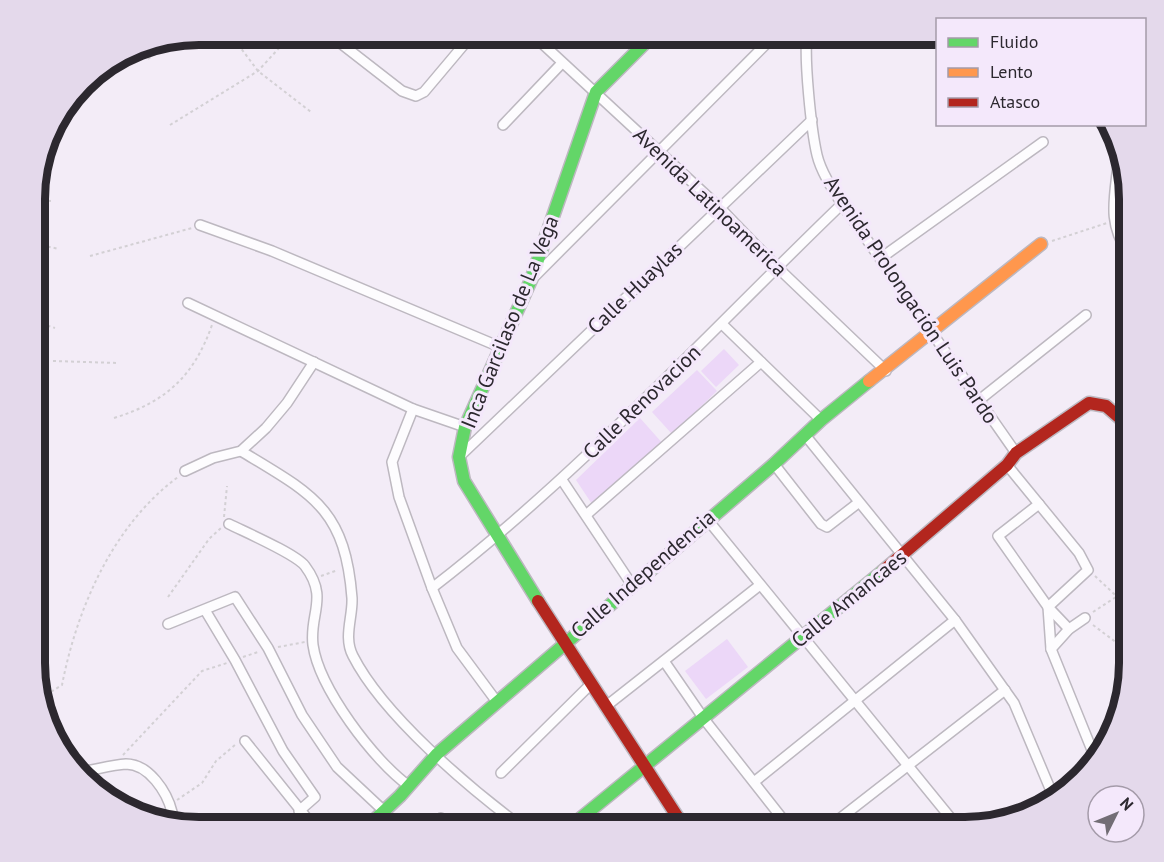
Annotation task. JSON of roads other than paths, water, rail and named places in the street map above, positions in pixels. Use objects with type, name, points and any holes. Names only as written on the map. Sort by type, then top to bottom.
[{"type":"street","points":[[344,45],[402,91],[416,96],[424,92],[462,45]]},
{"type":"street","name":"Avenida Latinoamerica","points":[[545,45],[719,207],[777,267],[886,371]]},
{"type":"street","name":"Inca Garcilaso de La Vega","points":[[643,45],[596,92],[531,280],[465,427],[459,457],[464,481],[605,707],[677,817]]},
{"type":"street","points":[[531,280],[766,45]]},
{"type":"street","name":"Avenida Prolongación Luis Pardo","points":[[808,45],[812,120],[817,156],[842,204],[1016,453]]},
{"type":"street","points":[[503,125],[562,63]]},
{"type":"street","name":"Calle Huaylas","points":[[459,457],[812,120]]},
{"type":"street","points":[[881,258],[1043,141]]},
{"type":"street","points":[[1117,176],[1113,221],[1119,240]]},
{"type":"street","name":"Calle Renovacion","points":[[432,588],[498,537],[562,480],[842,204]]},
{"type":"street","points":[[200,225],[272,252],[500,347]]},
{"type":"street","name":"Calle Independencia","points":[[378,817],[437,754],[564,642],[774,464],[821,420],[886,371],[1041,244]]},
{"type":"street","points":[[188,303],[413,409],[465,427]]},
{"type":"street","points":[[978,401],[1086,315]]},
{"type":"street","points":[[722,324],[821,420]]},
{"type":"street","points":[[185,471],[213,458],[241,451],[266,428],[287,403],[314,362]]},
{"type":"street","points":[[586,515],[761,362]]},
{"type":"street","name":"Calle Amancaes","points":[[582,817],[901,556],[1007,465],[1016,453],[1089,403],[1105,404],[1119,417]]},
{"type":"street","points":[[413,409],[392,462],[399,497],[432,588],[457,648],[497,702]]},
{"type":"street","points":[[805,435],[955,620],[1014,703],[1051,790]]},
{"type":"street","points":[[241,451],[296,484],[326,510],[345,546],[352,601],[348,643],[353,656],[405,724],[477,794],[508,817]]},
{"type":"street","points":[[774,464],[820,524],[827,527],[858,503]]},
{"type":"street","points":[[1007,465],[1079,553],[1088,570],[1048,607]]},
{"type":"street","points":[[562,480],[632,585]]},
{"type":"street","points":[[1039,504],[998,536],[1048,607],[1069,629]]},
{"type":"street","points":[[707,519],[910,766],[946,817]]},
{"type":"street","points":[[229,524],[303,563],[313,579],[319,601],[312,641],[316,666],[359,735],[394,776],[409,786]]},
{"type":"street","points":[[605,707],[760,585]]},
{"type":"street","points":[[168,624],[235,597],[268,648],[302,715],[337,767],[384,811]]},
{"type":"street","points":[[1048,607],[1051,649],[1092,750]]},
{"type":"street","points":[[205,610],[235,660],[284,752],[315,797],[299,811]]},
{"type":"street","points":[[1051,649],[1069,629],[1085,618]]},
{"type":"street","points":[[754,782],[955,620]]},
{"type":"street","points":[[664,661],[704,718],[781,817]]},
{"type":"street","points":[[501,773],[591,684]]},
{"type":"street","points":[[842,817],[1005,690]]},
{"type":"street","points":[[245,741],[305,817]]},
{"type":"street","points":[[89,770],[130,764],[140,768],[163,790],[171,809]]}]
